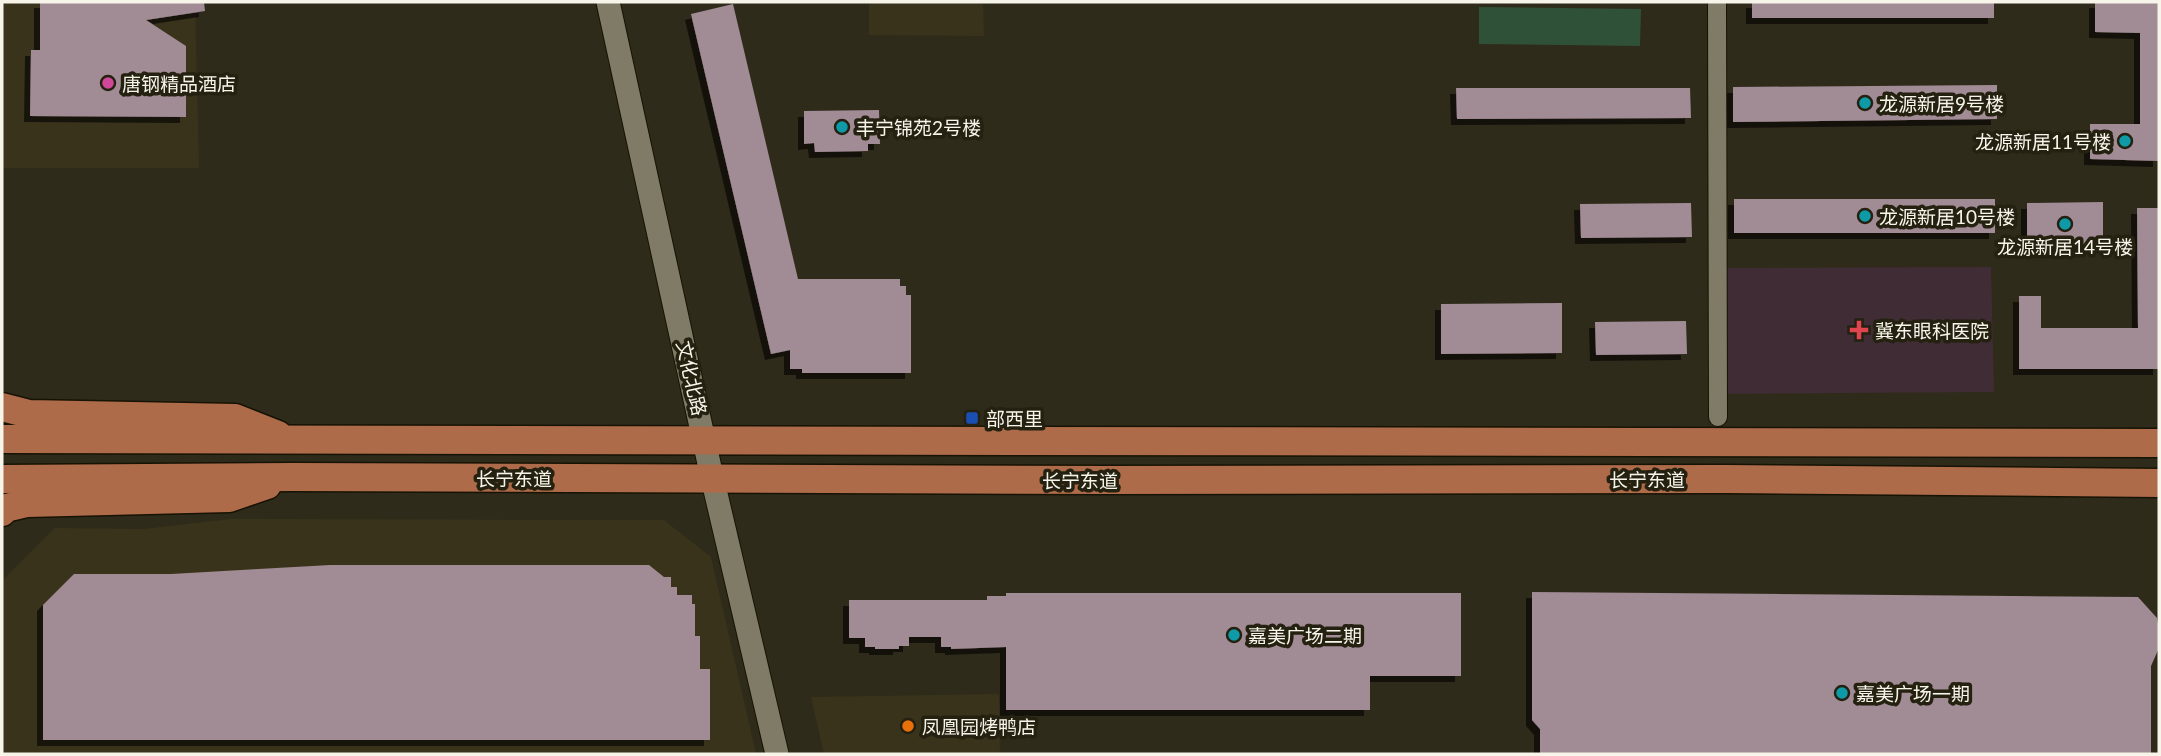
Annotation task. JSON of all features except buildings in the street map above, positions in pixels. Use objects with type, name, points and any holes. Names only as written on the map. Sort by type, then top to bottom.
[{"type":"main road","points":[[2,407],[29,414],[235,418],[290,440]]},
{"type":"main road","name":"长宁东道","points":[[2,439],[2159,443]]},
{"type":"main road","points":[[2,512],[6,508],[27,503],[229,498],[292,477]]},
{"type":"main road","name":"长宁东道","points":[[2,479],[712,477],[1106,480],[1726,479],[2159,483]]},
{"type":"street","name":"文化北路","points":[[608,2],[712,477],[777,754]]},
{"type":"street","points":[[1717,2],[1718,417]]},
{"type":"shaded area","points":[[2,2],[195,2],[199,168],[2,168]]},
{"type":"shaded area","points":[[869,2],[983,2],[984,36],[869,35]]},
{"type":"shaded area","name":"冀东眼科医院","points":[[1991,267],[1994,392],[1727,394],[1724,268]]},
{"type":"shaded area","points":[[231,519],[664,520],[711,557],[756,754],[2,754],[2,581],[55,528],[144,529]]},
{"type":"shaded area","name":"凤凰园烤鸭店","points":[[999,694],[1000,754],[824,754],[811,697]]},
{"type":"green space","points":[[1479,7],[1641,9],[1640,46],[1479,44]]},
{"type":"place","name":"唐钢精品酒店","points":[[108,83]]},
{"type":"place","name":"龙源新居9号楼","points":[[1865,103]]},
{"type":"place","name":"丰宁锦苑2号楼","points":[[842,127]]},
{"type":"place","name":"龙源新居11号楼","points":[[2125,141]]},
{"type":"place","name":"龙源新居10号楼","points":[[1865,216]]},
{"type":"place","name":"龙源新居14号楼","points":[[2065,224]]},
{"type":"place","name":"冀东眼科医院","points":[[1859,330]]},
{"type":"place","name":"部西里","points":[[972,418]]},
{"type":"place","name":"嘉美广场二期","points":[[1234,635]]},
{"type":"place","name":"嘉美广场一期","points":[[1842,693]]},
{"type":"place","name":"凤凰园烤鸭店","points":[[908,726]]}]
